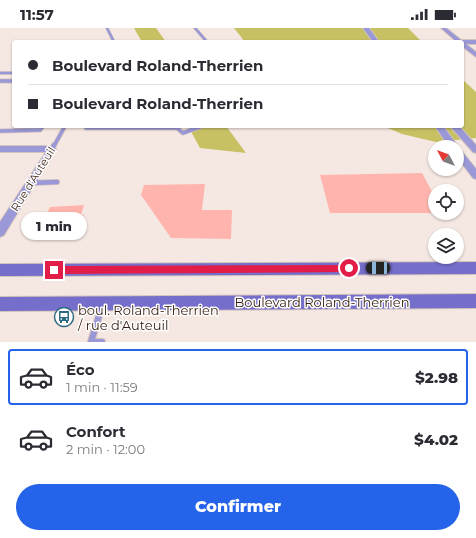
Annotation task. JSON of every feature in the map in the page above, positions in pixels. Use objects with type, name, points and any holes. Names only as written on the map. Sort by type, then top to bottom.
[{"type":"main road","points":[[0,270],[476,268]]},
{"type":"main road","name":"Boulevard Roland-Therrien","points":[[0,304],[476,301]]},
{"type":"street","points":[[366,28],[375,40]]},
{"type":"street","points":[[443,28],[458,40]]},
{"type":"street","points":[[464,42],[476,42]]},
{"type":"street","points":[[464,45],[476,55]]},
{"type":"street","points":[[441,128],[449,140]]},
{"type":"street","points":[[456,128],[476,150]]},
{"type":"street","points":[[0,149],[52,149]]},
{"type":"street","name":"Rue d'Auteuil","points":[[0,232],[52,149]]},
{"type":"street","points":[[464,160],[476,176]]},
{"type":"lane","points":[[107,28],[113,40]]},
{"type":"lane","points":[[195,28],[205,40]]},
{"type":"lane","points":[[0,73],[12,73]]},
{"type":"lane","points":[[0,81],[12,81]]},
{"type":"lane","points":[[0,131],[40,130],[42,128]]},
{"type":"lane","name":"Rue d'Auteuil","points":[[52,149],[64,128]]},
{"type":"lane","points":[[177,128],[183,133],[197,128]]},
{"type":"lane","points":[[30,183],[57,182]]},
{"type":"lane","points":[[102,342],[92,342],[103,303]]},
{"type":"shaded area","points":[[134,28],[156,28],[165,40],[141,40]]},
{"type":"shaded area","points":[[234,28],[408,28],[420,40],[243,40]]},
{"type":"shaded area","points":[[464,81],[476,92],[476,138],[428,140],[402,134],[388,128],[464,128]]},
{"type":"shaded area","points":[[189,128],[227,128],[246,153],[200,148]]},
{"type":"building","points":[[422,173],[428,184],[428,213],[330,213],[320,175]]},
{"type":"building","points":[[205,184],[202,210],[232,210],[231,239],[171,238],[141,195],[144,185]]},
{"type":"building","points":[[84,205],[81,215],[84,215],[78,227],[74,227],[72,232],[38,233],[42,226],[37,226],[43,213],[47,213],[50,207]]},
{"type":"place","name":"boul. Roland-Therrien / rue d'Auteuil","points":[[64,317]]},
{"type":"route","points":[[54,270],[349,268]]}]
